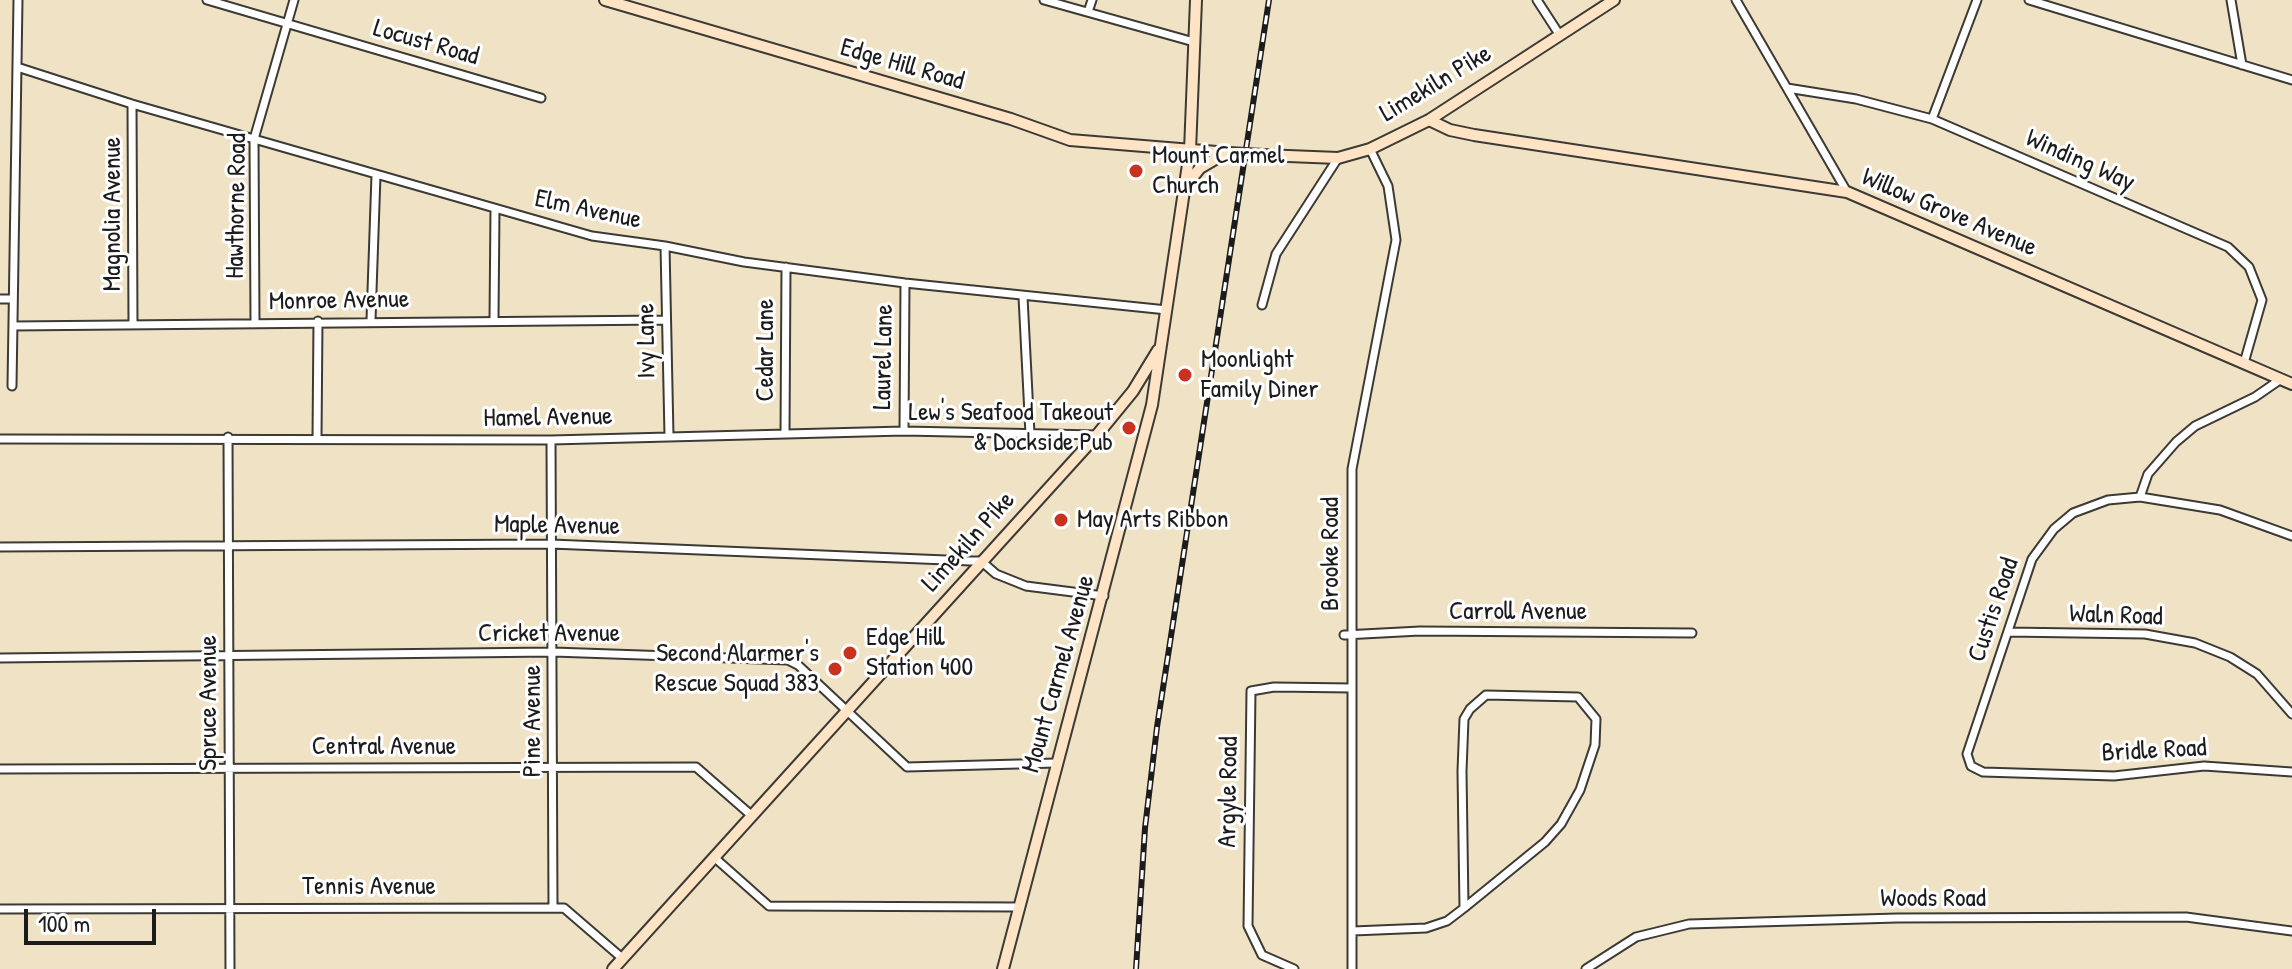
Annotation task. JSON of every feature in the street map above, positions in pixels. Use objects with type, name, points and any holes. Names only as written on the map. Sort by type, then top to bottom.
[{"type":"main road","name":"Edge Hill Road","points":[[605,0],[1002,116],[1070,140],[1190,151]]},
{"type":"main road","points":[[1190,151],[1196,0]]},
{"type":"main road","name":"Limekiln Pike","points":[[613,969],[1097,435],[1133,391],[1162,343],[1190,151],[1338,158],[1370,149],[1429,120],[1614,0]]},
{"type":"main road","name":"Willow Grove Avenue","points":[[1429,120],[1450,130],[1474,135],[1847,192],[2292,384]]},
{"type":"main road","points":[[1184,188],[1200,168],[1227,153]]},
{"type":"main road","name":"Mount Carmel Avenue","points":[[1003,969],[1017,907],[1104,596],[1152,405],[1162,343]]},
{"type":"street","points":[[12,386],[18,0]]},
{"type":"street","name":"Locust Road","points":[[207,0],[541,98]]},
{"type":"street","name":"Hawthorne Road","points":[[255,322],[254,139],[294,0]]},
{"type":"street","points":[[1044,0],[1194,42]]},
{"type":"street","points":[[1088,12],[1092,0]]},
{"type":"street","points":[[1537,0],[1559,34]]},
{"type":"street","points":[[1736,0],[1847,192]]},
{"type":"street","points":[[1932,119],[1977,0]]},
{"type":"street","points":[[2029,0],[2292,80]]},
{"type":"street","points":[[2231,0],[2242,65]]},
{"type":"street","name":"Elm Avenue","points":[[17,67],[132,104],[592,236],[905,283],[1167,310]]},
{"type":"street","name":"Winding Way","points":[[1787,88],[1856,99],[1932,119],[2237,254],[2254,274],[2263,309],[2244,363]]},
{"type":"street","name":"Magnolia Avenue","points":[[132,104],[133,324]]},
{"type":"street","name":"Brooke Road","points":[[1352,969],[1352,688],[1347,635],[1352,469],[1396,240],[1391,196],[1370,149]]},
{"type":"street","points":[[1262,305],[1270,268],[1280,245],[1338,158]]},
{"type":"street","points":[[371,320],[376,175]]},
{"type":"street","points":[[494,319],[495,209]]},
{"type":"street","name":"Ivy Lane","points":[[665,246],[669,436]]},
{"type":"street","name":"Cedar Lane","points":[[785,434],[786,267]]},
{"type":"street","name":"Laurel Lane","points":[[904,431],[905,283]]},
{"type":"street","points":[[1023,297],[1030,434]]},
{"type":"street","points":[[0,299],[13,299]]},
{"type":"street","name":"Monroe Avenue","points":[[13,326],[371,320],[666,320]]},
{"type":"street","points":[[317,439],[318,321]]},
{"type":"street","points":[[2140,497],[2148,474],[2195,426],[2255,397],[2281,379]]},
{"type":"street","name":"Hamel Avenue","points":[[0,439],[228,437],[551,440],[904,431],[1097,435]]},
{"type":"street","name":"Spruce Avenue","points":[[228,437],[230,969]]},
{"type":"street","name":"Pine Avenue","points":[[551,440],[553,907]]},
{"type":"street","name":"Custis Road","points":[[1971,766],[1968,749],[2032,559],[2054,529],[2084,508],[2108,500],[2140,497],[2220,510],[2292,536]]},
{"type":"street","name":"Maple Avenue","points":[[0,547],[551,544],[981,561],[996,574],[1026,586],[1104,596]]},
{"type":"street","name":"Carroll Avenue","points":[[1347,635],[1420,631],[1692,633]]},
{"type":"street","name":"Waln Road","points":[[2008,632],[2145,634],[2195,643],[2230,657],[2257,674],[2292,714]]},
{"type":"street","name":"Cricket Avenue","points":[[0,658],[553,652],[788,660],[907,767],[1056,763]]},
{"type":"street","name":"Argyle Road","points":[[1294,969],[1262,955],[1248,926],[1251,691],[1274,687],[1352,688]]},
{"type":"street","points":[[1353,931],[1426,928],[1447,921],[1464,908],[1537,849],[1561,824],[1580,790],[1595,745],[1596,719],[1587,705],[1568,695],[1497,694],[1486,695],[1470,709],[1463,730],[1464,908]]},
{"type":"street","name":"Bridle Road","points":[[1971,766],[1983,772],[2114,776],[2193,766],[2292,772]]},
{"type":"street","name":"Central Avenue","points":[[0,769],[696,767],[751,815]]},
{"type":"street","points":[[715,858],[769,906],[1017,907]]},
{"type":"street","points":[[553,907],[564,908],[622,958]]},
{"type":"street","name":"Tennis Avenue","points":[[0,909],[553,907]]},
{"type":"street","name":"Woods Road","points":[[1586,969],[1607,952],[1648,931],[1689,924],[1897,918],[2186,917],[2292,931]]},
{"type":"railway","points":[[1136,969],[1145,828],[1157,727],[1269,0]]},
{"type":"place","name":"Mount Carmel Church","points":[[1136,171]]},
{"type":"place","name":"Moonlight Family Diner","points":[[1185,375]]},
{"type":"place","name":"Lew's Seafood Takeout & Dockside Pub","points":[[1129,428]]},
{"type":"place","name":"May Arts Ribbon","points":[[1061,520]]},
{"type":"place","name":"Edge Hill Station 400","points":[[850,653]]},
{"type":"place","name":"Second Alarmer's Rescue Squad 383","points":[[835,669]]}]
